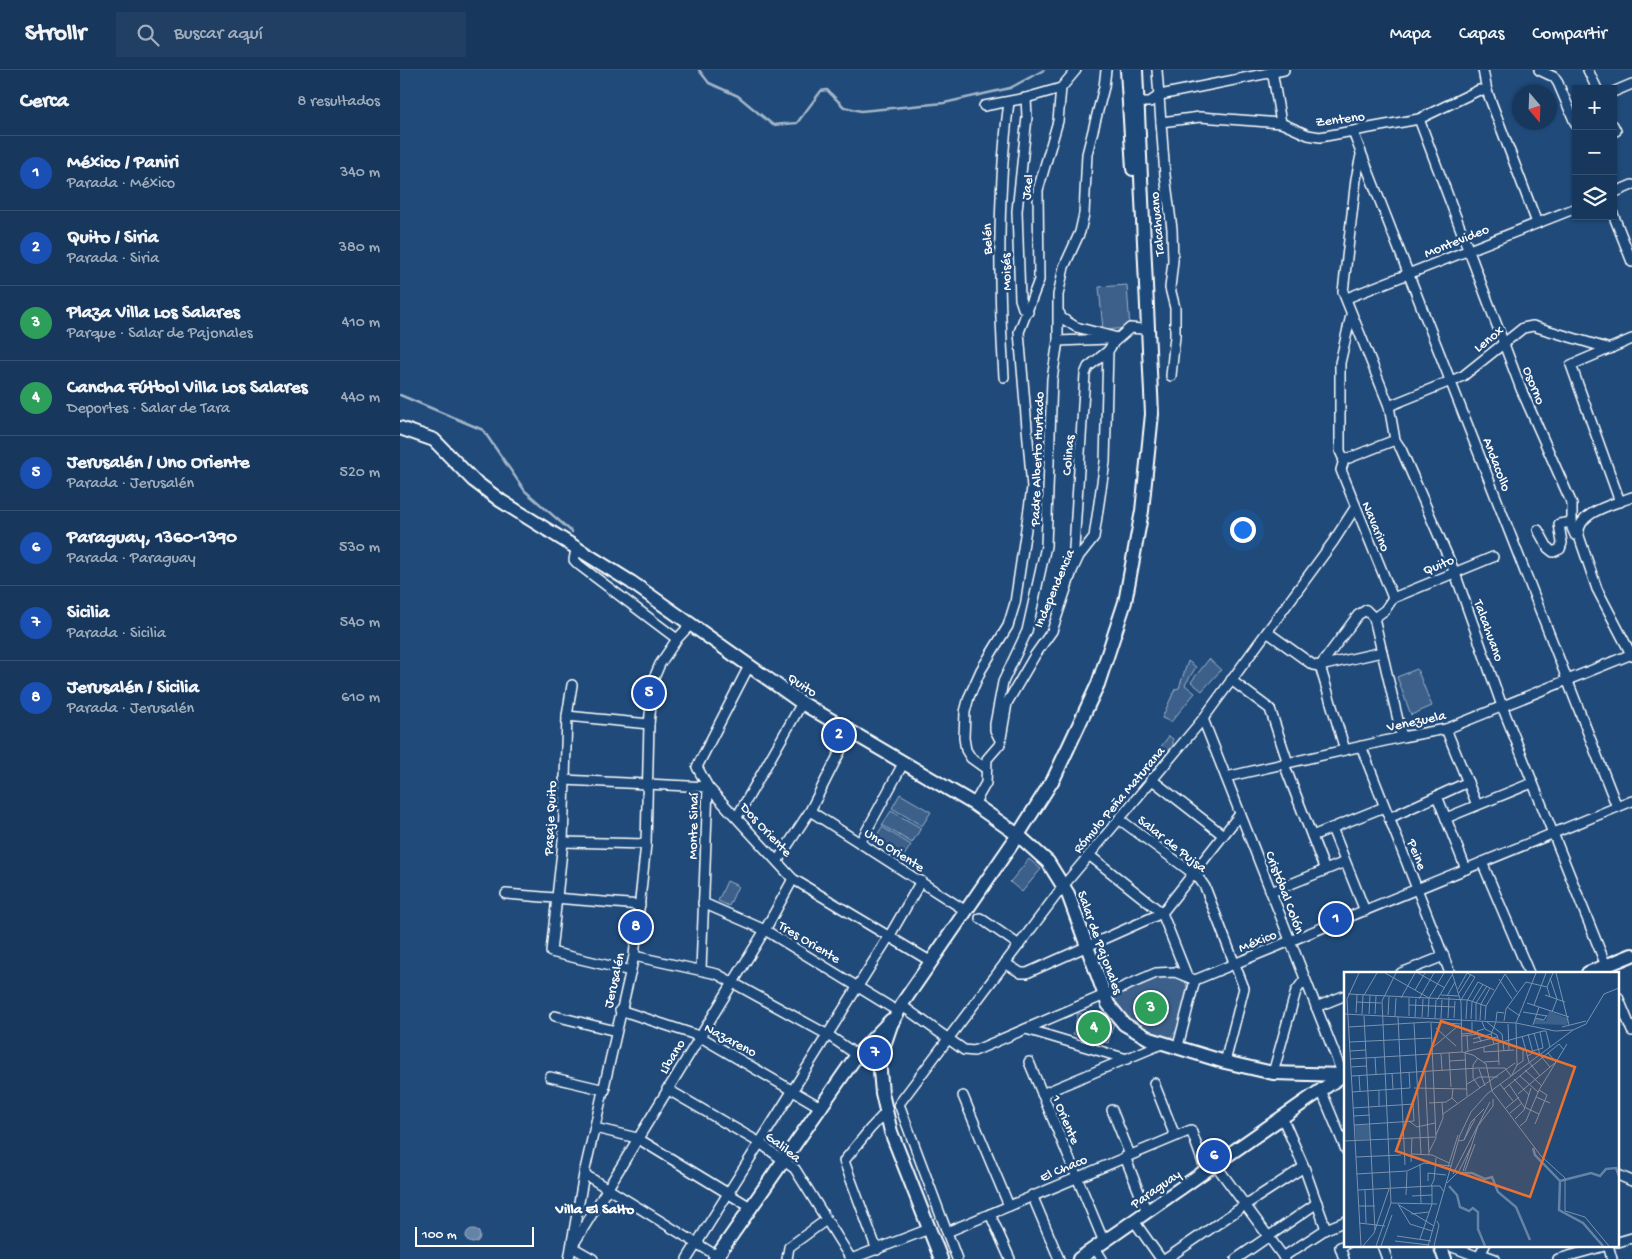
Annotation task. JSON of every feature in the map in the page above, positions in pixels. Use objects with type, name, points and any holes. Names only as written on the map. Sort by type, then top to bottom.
[{"type":"main road","points":[[1127,70],[1139,102]]},
{"type":"main road","points":[[1136,70],[1139,102],[1142,329],[1147,459]]},
{"type":"main road","points":[[718,1258],[857,1055],[897,1011],[966,911],[1046,792],[1069,749],[1112,644],[1135,553],[1145,490],[1152,401],[1140,228]]},
{"type":"main road","name":"Quito","points":[[400,428],[434,440],[473,480],[501,501],[576,550],[631,582],[802,703],[851,730],[974,804],[1018,835]]},
{"type":"main road","name":"Salar de Pajonales","points":[[1018,835],[1048,862],[1064,885],[1104,994],[1115,1014],[1124,1024],[1143,1036],[1164,1043],[1225,1062],[1273,1073],[1344,1074]]},
{"type":"main road","points":[[1593,972],[1607,969],[1632,955]]},
{"type":"main road","points":[[897,1011],[879,1060],[886,1113],[940,1259]]},
{"type":"main road","name":"Paraguay","points":[[1079,1259],[1344,1074]]},
{"type":"main road","points":[[1440,1246],[1446,1259]]},
{"type":"street","points":[[984,106],[1009,102],[1061,88],[1076,70]]},
{"type":"street","name":"Padre Alberto Hurtado","points":[[1000,740],[995,724],[1003,682],[1027,631],[1046,546],[1052,379],[1060,314],[1058,295],[1064,267],[1080,232],[1082,223],[1086,154],[1104,87],[1106,70]]},
{"type":"street","name":"Talcahuano","points":[[1157,70],[1160,95],[1159,108],[1172,229],[1173,262],[1170,288],[1175,308],[1175,336],[1171,376]]},
{"type":"street","points":[[1139,102],[1160,95],[1284,70]]},
{"type":"street","points":[[1483,70],[1487,91],[1537,223]]},
{"type":"street","points":[[1539,70],[1554,77],[1572,116]]},
{"type":"street","points":[[1588,70],[1595,85]]},
{"type":"street","points":[[1272,71],[1281,123]]},
{"type":"street","points":[[1617,90],[1632,84]]},
{"type":"street","name":"Jael","points":[[1028,312],[1039,280],[1038,190],[1058,121],[1061,88]]},
{"type":"street","name":"Zenteno","points":[[1161,122],[1200,117],[1281,123],[1308,135],[1320,137],[1419,119],[1479,90],[1487,91]]},
{"type":"street","name":"Moisés","points":[[1026,98],[1027,117],[1017,211],[1020,298],[1023,308],[1028,312]]},
{"type":"street","name":"Belén","points":[[1004,377],[999,222],[1002,151],[1009,102]]},
{"type":"street","points":[[1139,102],[1159,108]]},
{"type":"street","name":"Osorno","points":[[1419,119],[1521,389],[1572,504],[1572,528],[1575,535],[1579,536],[1597,588],[1632,655]]},
{"type":"street","name":"Andacollo","points":[[1352,132],[1617,807]]},
{"type":"street","points":[[1347,298],[1344,289],[1356,179],[1361,155]]},
{"type":"street","points":[[1617,191],[1632,185]]},
{"type":"street","name":"Montevideo","points":[[1347,298],[1572,210]]},
{"type":"street","points":[[1615,220],[1632,262]]},
{"type":"street","name":"Talcahuano","points":[[1347,298],[1351,316],[1389,406],[1395,440],[1402,449],[1455,573],[1502,706],[1607,969]]},
{"type":"street","points":[[985,768],[971,758],[966,750],[965,712],[981,670],[1008,626],[1015,604],[1031,504],[1019,332],[1028,312]]},
{"type":"street","points":[[1060,314],[1060,317],[1076,327],[1118,338]]},
{"type":"street","name":"Navarino","points":[[1351,316],[1340,363],[1339,378],[1340,451],[1344,460],[1342,475],[1393,598]]},
{"type":"street","name":"Lenox","points":[[1389,406],[1463,376],[1523,328],[1533,326],[1610,349]]},
{"type":"street","points":[[1108,351],[1118,338],[1130,328],[1142,329]]},
{"type":"street","points":[[1058,341],[1118,338]]},
{"type":"street","points":[[1620,502],[1571,365],[1632,339]]},
{"type":"street","name":"Independencia","points":[[974,804],[986,783],[985,768],[988,759],[997,750],[1007,703],[1035,655],[1052,631],[1072,571],[1079,556],[1094,537],[1105,462],[1108,351]]},
{"type":"street","name":"Colinas","points":[[1072,571],[1084,374],[1088,367],[1108,351]]},
{"type":"street","points":[[1344,460],[1395,440]]},
{"type":"street","points":[[1579,536],[1580,523],[1585,517],[1632,497]]},
{"type":"street","name":"Rómulo Peña Maturana","points":[[947,1232],[899,1104],[1064,885],[1203,719],[1355,508]]},
{"type":"street","points":[[1538,530],[1548,548],[1553,552],[1560,549],[1562,543],[1558,524],[1572,522]]},
{"type":"street","points":[[576,550],[575,562],[677,639]]},
{"type":"street","name":"Quito","points":[[1393,598],[1493,557]]},
{"type":"street","points":[[1374,618],[1385,610],[1393,598]]},
{"type":"street","points":[[1320,666],[1361,612],[1368,611],[1374,618],[1402,737]]},
{"type":"street","name":"Jerusalén","points":[[569,1259],[584,1174],[605,1090],[620,1010],[634,956],[646,844],[649,724],[656,672],[677,639],[691,624]]},
{"type":"street","points":[[1267,632],[1313,665],[1320,666],[1382,652]]},
{"type":"street","name":"Venezuela","points":[[1226,777],[1402,737],[1446,729],[1632,655]]},
{"type":"street","name":"Monte Sinaí","points":[[701,970],[708,787],[697,767],[749,666]]},
{"type":"street","points":[[1320,666],[1345,750]]},
{"type":"street","points":[[1231,680],[1270,709],[1286,763],[1326,870]]},
{"type":"street","name":"Pasaje Quito","points":[[572,685],[567,716],[563,842],[551,952],[631,971]]},
{"type":"street","points":[[737,817],[802,703]]},
{"type":"street","points":[[567,716],[649,724]]},
{"type":"street","name":"Cristóbal Colón","points":[[1203,719],[1344,1074]]},
{"type":"street","points":[[1446,729],[1477,805]]},
{"type":"street","points":[[778,860],[810,811],[851,730]]},
{"type":"street","name":"Peine","points":[[1361,746],[1450,972]]},
{"type":"street","points":[[860,843],[904,762]]},
{"type":"street","points":[[564,780],[708,787]]},
{"type":"street","points":[[1151,780],[1224,835]]},
{"type":"street","points":[[1389,818],[1468,782]]},
{"type":"street","points":[[1446,818],[1532,782]]},
{"type":"street","name":"Dos Oriente","points":[[708,787],[778,860],[793,879],[890,935],[930,961]]},
{"type":"street","points":[[1437,796],[1466,869]]},
{"type":"street","name":"México","points":[[897,1011],[948,1038],[964,1050],[972,1052],[1156,973],[1170,972],[1191,978],[1236,964],[1632,800]]},
{"type":"street","points":[[1312,836],[1384,807]]},
{"type":"street","name":"Uno Oriente","points":[[810,811],[966,911]]},
{"type":"street","points":[[1005,963],[1024,974],[1087,948],[1162,913],[1240,814]]},
{"type":"street","name":"Salar de Pujsa","points":[[1119,819],[1193,874],[1205,887],[1236,964],[1244,990],[1225,1062]]},
{"type":"street","points":[[1332,828],[1365,911]]},
{"type":"street","points":[[563,842],[646,844]]},
{"type":"street","points":[[1089,856],[1162,913],[1191,978],[1178,1046]]},
{"type":"street","points":[[1271,892],[1345,862]]},
{"type":"street","points":[[1482,862],[1529,972]]},
{"type":"street","name":"Líbano","points":[[572,1247],[793,879]]},
{"type":"street","points":[[687,1259],[890,935],[921,881]]},
{"type":"street","points":[[506,894],[640,905]]},
{"type":"street","name":"Tres Oriente","points":[[703,903],[764,930],[897,1011]]},
{"type":"street","points":[[980,918],[1019,945]]},
{"type":"street","points":[[634,956],[718,974],[828,1035],[857,1055]]},
{"type":"street","points":[[1404,972],[1444,956]]},
{"type":"street","points":[[1273,1073],[1296,991],[1305,979]]},
{"type":"street","points":[[1316,1007],[1344,996]]},
{"type":"street","name":"Nazareno","points":[[620,1010],[699,1036],[794,1089],[822,1108]]},
{"type":"street","points":[[1621,1013],[1632,1031]]},
{"type":"street","points":[[555,1016],[616,1031]]},
{"type":"street","points":[[1026,1028],[1126,1059]]},
{"type":"street","points":[[1042,1094],[1164,1043]]},
{"type":"street","name":"1 Oriente","points":[[1029,1062],[1076,1176],[1100,1245],[1102,1259]]},
{"type":"street","points":[[550,1077],[605,1090]]},
{"type":"street","points":[[1154,1083],[1176,1136]]},
{"type":"street","name":"Galilea","points":[[667,1089],[760,1143],[795,1169],[851,1259]]},
{"type":"street","points":[[1321,1090],[1344,1145]]},
{"type":"street","points":[[963,1096],[1009,1206]]},
{"type":"street","points":[[1112,1110],[1147,1212]]},
{"type":"street","points":[[876,1250],[844,1161],[870,1129],[886,1113]]},
{"type":"street","points":[[1282,1117],[1304,1167],[1326,1229]]},
{"type":"street","points":[[595,1128],[637,1138],[752,1208]]},
{"type":"street","name":"El Chaco","points":[[947,1232],[1076,1176],[1191,1130],[1210,1168]]},
{"type":"street","points":[[1166,1259],[1245,1204],[1304,1167]]},
{"type":"street","points":[[1210,1168],[1245,1204],[1284,1258],[1326,1229],[1344,1222]]},
{"type":"street","points":[[584,1174],[698,1242],[718,1258]]},
{"type":"street","points":[[1620,1176],[1632,1181]]},
{"type":"street","points":[[1032,1196],[1059,1259]]},
{"type":"street","points":[[1236,1259],[1317,1203]]},
{"type":"street","points":[[990,1214],[1010,1259]]},
{"type":"street","points":[[787,1259],[786,1252],[791,1245],[826,1220]]},
{"type":"street","points":[[1134,1221],[1161,1259]]},
{"type":"street","points":[[851,1259],[929,1230]]},
{"type":"street","points":[[947,1232],[957,1259]]},
{"type":"street","points":[[1343,1245],[1344,1259]]},
{"type":"street","points":[[1382,1246],[1387,1259]]},
{"type":"street","points":[[1451,1246],[1495,1259]]},
{"type":"street","points":[[1558,1259],[1573,1257],[1605,1246]]},
{"type":"street","points":[[1608,1246],[1612,1259]]},
{"type":"street","points":[[572,1247],[593,1259]]},
{"type":"shaded area","points":[[1127,285],[1130,328],[1103,330],[1099,287]]},
{"type":"shaded area","points":[[1209,659],[1221,670],[1202,691],[1191,682]]},
{"type":"shaded area","points":[[1188,661],[1196,667],[1185,685],[1195,693],[1171,722],[1162,718],[1175,689],[1179,688]]},
{"type":"shaded area","points":[[1417,669],[1432,706],[1411,715],[1397,677]]},
{"type":"shaded area","points":[[1169,736],[1173,739],[1173,745],[1146,778],[1142,776],[1139,780],[1137,778]]},
{"type":"shaded area","points":[[900,794],[931,812],[922,826],[892,808]]},
{"type":"shaded area","points":[[891,811],[921,828],[912,843],[882,825]]},
{"type":"shaded area","points":[[882,827],[911,845],[902,859],[873,841]]},
{"type":"shaded area","points":[[1029,859],[1041,869],[1022,892],[1010,882]]},
{"type":"shaded area","points":[[727,881],[738,886],[729,906],[718,901]]},
{"type":"shaded area","points":[[1174,976],[1185,981],[1187,993],[1184,1011],[1178,1028],[1170,1038],[1154,1035],[1146,1031],[1125,1015],[1114,1003],[1118,995],[1158,978]]},
{"type":"shaded area","points":[[1078,1013],[1114,1023],[1108,1043],[1073,1034]]},
{"type":"shaded area","points":[[470,1229],[476,1229],[480,1236],[476,1243],[470,1243],[466,1239],[466,1233]]},
{"type":"waterway","points":[[699,70],[709,83],[738,96],[773,125],[797,123],[821,91],[827,90],[844,107],[861,111],[944,103],[1010,88],[1044,70]]},
{"type":"waterway","points":[[400,395],[483,430],[525,491],[572,532]]},
{"type":"place","name":"Jerusalén / Uno Oriente","points":[[649,693]]},
{"type":"place","name":"Quito / Siria","points":[[839,735]]},
{"type":"place","name":"México / Paniri","points":[[1336,919]]},
{"type":"place","name":"Jerusalén / Sicilia","points":[[636,927]]},
{"type":"place","name":"Plaza Villa Los Salares","points":[[1151,1008]]},
{"type":"place","name":"Cancha Fútbol Villa Los Salares","points":[[1094,1028]]},
{"type":"place","name":"Sicilia","points":[[875,1053]]},
{"type":"place","name":"Paraguay, 1360-1390","points":[[1214,1156]]},
{"type":"district","name":"Villa El Salto","points":[[595,1208]]}]
